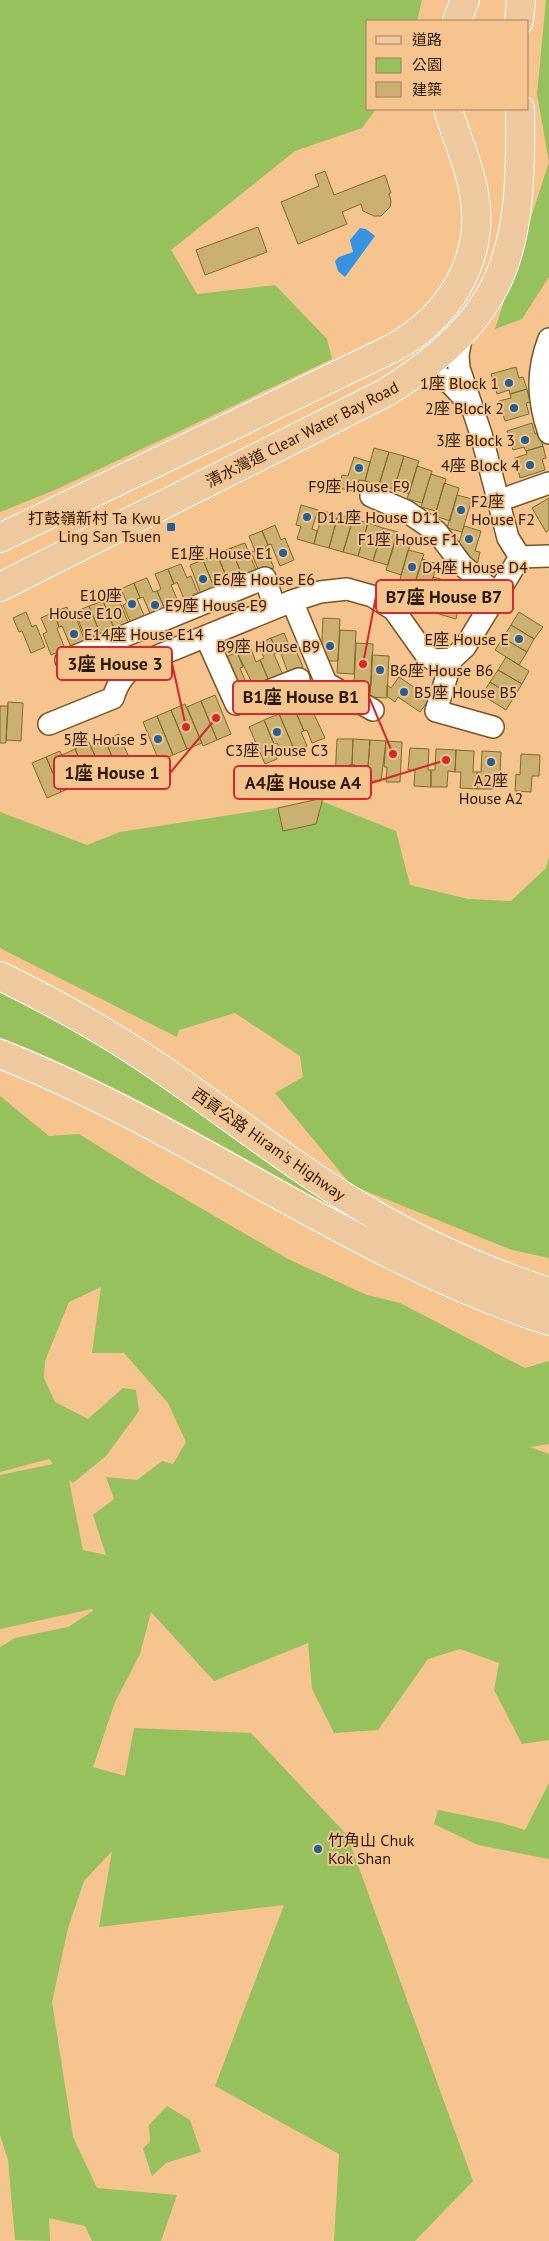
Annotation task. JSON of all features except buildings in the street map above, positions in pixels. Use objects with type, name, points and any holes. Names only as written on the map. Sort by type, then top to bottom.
[{"type":"main road","points":[[457,20],[465,0]]},
{"type":"main road","points":[[519,20],[521,0]]},
{"type":"main road","points":[[0,538],[393,348],[432,321],[459,285],[472,253],[476,232],[476,206],[470,176],[448,110]]},
{"type":"main road","name":"清水灣道 Clear Water Bay Road","points":[[0,587],[385,393],[412,376],[462,333],[479,313],[493,290],[506,260],[515,232],[520,180],[520,110]]},
{"type":"main road","name":"西貢公路 Hiram's Highway","points":[[0,976],[74,1014],[129,1047],[303,1171],[364,1209],[454,1256],[549,1292]]},
{"type":"main road","name":"西貢公路 Hiram's Highway","points":[[0,1054],[100,1097],[386,1253],[500,1305],[549,1321]]},
{"type":"street","points":[[462,333],[458,355],[459,368],[481,434],[508,538],[520,557]]},
{"type":"street","points":[[549,339],[541,364],[539,392],[549,433]]},
{"type":"street","points":[[412,376],[427,374],[446,379],[471,407]]},
{"type":"street","points":[[498,501],[549,483]]},
{"type":"street","points":[[372,496],[406,511],[437,532],[462,565],[497,595]]},
{"type":"street","points":[[520,557],[549,556]]},
{"type":"street","points":[[49,724],[113,698],[117,684],[126,672],[138,664],[284,605],[334,590],[347,590],[372,596],[389,606],[403,620],[426,655],[443,661],[452,659],[465,647],[520,557]]},
{"type":"street","points":[[66,660],[265,578],[284,605],[326,683],[373,710]]},
{"type":"street","points":[[206,636],[236,704],[299,679]]},
{"type":"street","points":[[452,659],[436,711],[493,727]]},
{"type":"green space","points":[[0,0],[422,0],[417,20],[366,20],[366,110],[375,110],[362,128],[295,151],[171,250],[197,294],[275,285],[327,339],[332,359],[57,489],[0,512]]},
{"type":"green space","points":[[546,0],[549,0],[549,162],[537,94]]},
{"type":"green space","points":[[549,162],[549,277],[522,319],[495,329]]},
{"type":"green space","points":[[321,801],[396,831],[410,885],[468,899],[511,901],[546,868],[549,856],[549,1258],[512,1250],[351,1185],[275,1093],[303,1077],[300,1056],[235,1013],[179,1030],[177,1037],[0,948],[0,812],[87,845],[120,832]]},
{"type":"green space","points":[[0,987],[87,1031],[380,1234],[145,1104],[98,1080],[0,1037]]},
{"type":"green space","points":[[0,1096],[49,1136],[79,1134],[151,1179],[290,1260],[367,1295],[400,1303],[525,1368],[549,1361],[549,1444],[530,1447],[549,1454],[549,1740],[522,1744],[494,1690],[499,1663],[460,1649],[428,1659],[378,1730],[334,1733],[312,1689],[308,1643],[214,1681],[151,1612],[140,1654],[115,1702],[93,1767],[125,1776],[134,1728],[251,1733],[347,1835],[473,2181],[415,2241],[334,2241],[339,2154],[215,2086],[284,1905],[99,1927],[112,1851],[84,1881],[68,1928],[52,2002],[73,2137],[97,2188],[177,2195],[161,2241],[92,2241],[85,2226],[49,2218],[50,2241],[15,2240],[8,2160],[0,2135],[0,1647],[15,1638],[68,1627],[93,1611],[92,1609],[0,1629],[0,1475],[53,1464],[49,1459],[0,1472]],"holes":[[[101,1287],[92,1353],[124,1353],[168,1403],[186,1442],[173,1464],[162,1461],[137,1480],[106,1477],[114,1499],[93,1515],[106,1555],[83,1550],[69,1480],[73,1483],[106,1456],[139,1411],[136,1390],[123,1388],[88,1419],[55,1402],[44,1378],[45,1361],[69,1302]]]},
{"type":"green space","points":[[549,1783],[549,1859],[478,1845],[434,1824],[438,1810],[502,1823],[525,1830]]},
{"type":"green space","points":[[167,2106],[190,2120],[201,2152],[166,2163],[152,2176],[143,2149],[150,2141],[149,2125]]},
{"type":"water","points":[[360,228],[366,229],[375,236],[345,277],[338,271],[335,261],[339,257],[353,252],[350,240]]},
{"type":"place","name":"1座 Block 1","points":[[509,383]]},
{"type":"place","name":"2座 Block 2","points":[[514,408]]},
{"type":"place","name":"3座 Block 3","points":[[525,440]]},
{"type":"place","name":"4座 Block 4","points":[[530,465]]},
{"type":"place","name":"F9座 House F9","points":[[359,468]]},
{"type":"place","name":"F2座 House F2","points":[[461,510]]},
{"type":"place","name":"D11座 House D11","points":[[307,517]]},
{"type":"place","name":"打鼓嶺新村 Ta Kwu Ling San Tsuen","points":[[171,527]]},
{"type":"place","name":"F1座 House F1","points":[[469,539]]},
{"type":"place","name":"E1座 House E1","points":[[283,553]]},
{"type":"place","name":"D4座 House D4","points":[[412,567]]},
{"type":"place","name":"E6座 House E6","points":[[203,579]]},
{"type":"place","name":"E10座 House E10","points":[[132,604]]},
{"type":"place","name":"E9座 House E9","points":[[155,605]]},
{"type":"place","name":"E14座 House E14","points":[[74,634]]},
{"type":"place","name":"E座 House E","points":[[519,639]]},
{"type":"place","name":"B9座 House B9","points":[[330,646]]},
{"type":"place","name":"B7座 House B7","points":[[363,664]]},
{"type":"place","name":"B6座 House B6","points":[[380,670]]},
{"type":"place","name":"B5座 House B5","points":[[404,692]]},
{"type":"place","name":"1座 House 1","points":[[216,718]]},
{"type":"place","name":"3座 House 3","points":[[186,727]]},
{"type":"place","name":"C3座 House C3","points":[[277,732]]},
{"type":"place","name":"5座 House 5","points":[[158,739]]},
{"type":"place","name":"B1座 House B1","points":[[393,754]]},
{"type":"place","name":"A4座 House A4","points":[[446,760]]},
{"type":"place","name":"A2座 House A2","points":[[491,762]]},
{"type":"place","name":"竹角山 Chuk Kok Shan","points":[[318,1849]]}]
